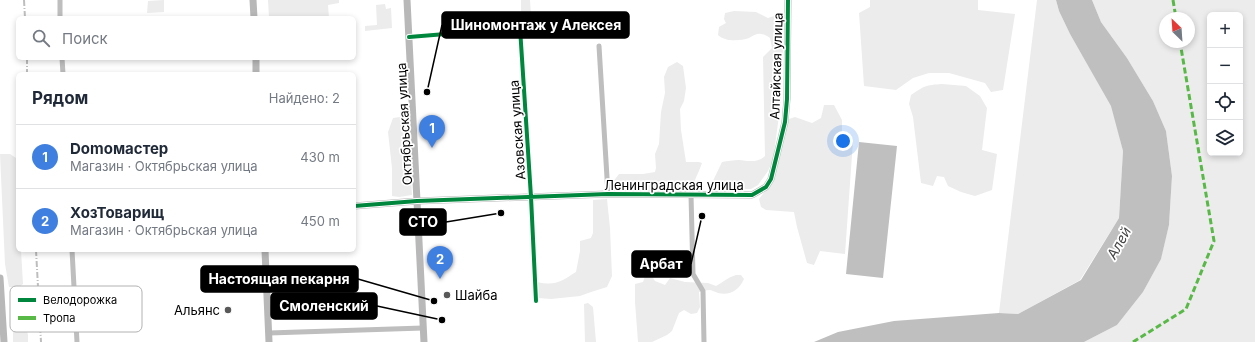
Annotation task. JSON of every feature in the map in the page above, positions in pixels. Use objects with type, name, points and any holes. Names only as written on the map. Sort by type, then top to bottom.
[{"type":"street","points":[[60,0],[60,16]]},
{"type":"street","points":[[253,0],[254,16]]},
{"type":"street","name":"Октябрьская улица","points":[[407,0],[424,342]]},
{"type":"street","name":"Алтайская улица","points":[[771,178],[785,122],[787,99],[788,0]]},
{"type":"street","name":"Азовская улица","points":[[409,37],[520,28],[536,301]]},
{"type":"street","points":[[599,46],[608,194]]},
{"type":"street","points":[[62,60],[63,72]]},
{"type":"street","points":[[256,60],[256,72]]},
{"type":"street","name":"Ленинградская улица","points":[[356,206],[417,201],[608,194],[752,195],[766,187],[771,178]]},
{"type":"street","points":[[691,195],[693,274],[703,291],[704,342]]},
{"type":"street","points":[[72,252],[74,286]]},
{"type":"street","points":[[265,252],[269,342]]},
{"type":"street","points":[[0,278],[4,342]]},
{"type":"street","points":[[269,333],[423,328]]},
{"type":"street","points":[[76,332],[77,342]]},
{"type":"shaded area","points":[[164,0],[164,12],[147,13],[148,1]]},
{"type":"shaded area","points":[[268,0],[339,0],[339,3],[328,5],[329,16],[269,16]]},
{"type":"shaded area","points":[[521,0],[530,0],[531,16],[521,17]]},
{"type":"shaded area","points":[[870,0],[978,0],[978,10],[1015,14],[1003,90],[991,92],[985,83],[949,73],[929,73],[913,78],[896,90],[864,86],[859,13],[870,7]]},
{"type":"shaded area","points":[[1037,0],[1056,0],[1059,11],[1070,34],[1112,106],[1123,151],[1119,218],[1080,280],[1018,314],[999,313]]},
{"type":"shaded area","points":[[1092,0],[1255,0],[1255,342],[1084,342],[1117,325],[1143,292],[1161,258],[1169,225],[1172,176],[1166,131],[1153,101],[1127,58],[1101,22]]},
{"type":"shaded area","points":[[385,4],[386,9],[391,8],[392,28],[365,31],[365,26],[377,25],[376,5]]},
{"type":"shaded area","points":[[734,11],[756,12],[768,18],[777,15],[784,15],[781,101],[773,160],[768,171],[758,185],[751,189],[714,189],[711,185],[722,162],[737,160],[756,161],[765,156],[763,57],[772,48],[770,38],[759,34],[741,40],[729,40],[718,35],[719,27],[726,23],[724,19],[725,13]]},
{"type":"shaded area","points":[[677,62],[683,66],[686,88],[684,101],[680,109],[681,130],[686,162],[702,163],[693,187],[685,189],[615,192],[612,188],[612,183],[619,174],[643,174],[655,172],[655,154],[659,144],[661,112],[665,93],[664,77],[668,67]]},
{"type":"shaded area","points":[[942,84],[966,86],[980,96],[987,108],[982,150],[997,154],[992,190],[975,196],[948,186],[944,177],[937,176],[933,186],[921,183],[913,117],[909,104],[911,95],[925,86]]},
{"type":"shaded area","points":[[824,105],[834,105],[842,120],[842,131],[853,141],[845,254],[820,251],[814,265],[807,263],[794,212],[766,210],[761,207],[759,199],[772,182],[777,169],[782,143],[789,119],[795,117],[812,123],[821,118]]},
{"type":"shaded area","points":[[407,116],[412,195],[399,197],[392,196],[392,168],[388,132],[393,118]]},
{"type":"shaded area","points":[[0,154],[10,154],[16,158],[16,252],[21,252],[23,284],[20,286],[9,287],[5,264]]},
{"type":"shaded area","points":[[607,199],[612,276],[607,287],[580,296],[551,299],[538,298],[537,282],[549,284],[558,282],[576,272],[580,251],[580,241],[591,238],[593,233],[593,200]]},
{"type":"shaded area","points":[[741,275],[744,279],[737,289],[726,294],[709,290],[699,292],[700,307],[697,313],[691,314],[684,310],[679,313],[672,331],[667,335],[652,342],[638,342],[635,284],[643,282],[645,276],[652,276],[655,281],[665,285],[670,278],[685,282],[708,283],[716,286],[728,278]]},
{"type":"shaded area","points":[[588,303],[593,307],[596,342],[585,342],[584,304]]},
{"type":"shaded area","points":[[13,332],[27,332],[28,342],[13,342]]},
{"type":"water","name":"Алей","points":[[1056,0],[1092,0],[1101,22],[1127,58],[1153,101],[1166,131],[1172,176],[1169,225],[1161,259],[1143,292],[1117,325],[1084,342],[814,342],[838,332],[894,321],[999,313],[1018,314],[1081,280],[1119,218],[1123,151],[1111,106],[1070,34],[1059,11]]},
{"type":"water","points":[[859,142],[897,146],[883,278],[846,274]]},
{"type":"railway","points":[[24,0],[25,16]]},
{"type":"railway","points":[[27,60],[27,72]]},
{"type":"railway","points":[[36,252],[38,286]]},
{"type":"railway","points":[[40,332],[41,342]]},
{"type":"marked path","points":[[1173,0],[1175,12]]},
{"type":"marked path","points":[[1133,342],[1186,309],[1214,241],[1181,48]]},
{"type":"cycle path","points":[[356,206],[417,201],[608,194],[752,195],[766,187],[771,179],[785,122],[787,99],[788,0]]},
{"type":"cycle path","points":[[409,37],[520,28],[536,301]]},
{"type":"place","name":"Шиномонтаж у Алексея","points":[[427,92]]},
{"type":"place","name":"Domoмастер","points":[[432,148]]},
{"type":"place","name":"СТО","points":[[501,213]]},
{"type":"place","name":"Арбат","points":[[702,216]]},
{"type":"place","name":"ХозТоварищ","points":[[440,279]]},
{"type":"place","name":"Шайба","points":[[447,295]]},
{"type":"place","name":"Настоящая пекарня","points":[[434,301]]},
{"type":"place","name":"Альянс","points":[[228,310]]},
{"type":"place","name":"Смоленский","points":[[442,320]]}]
